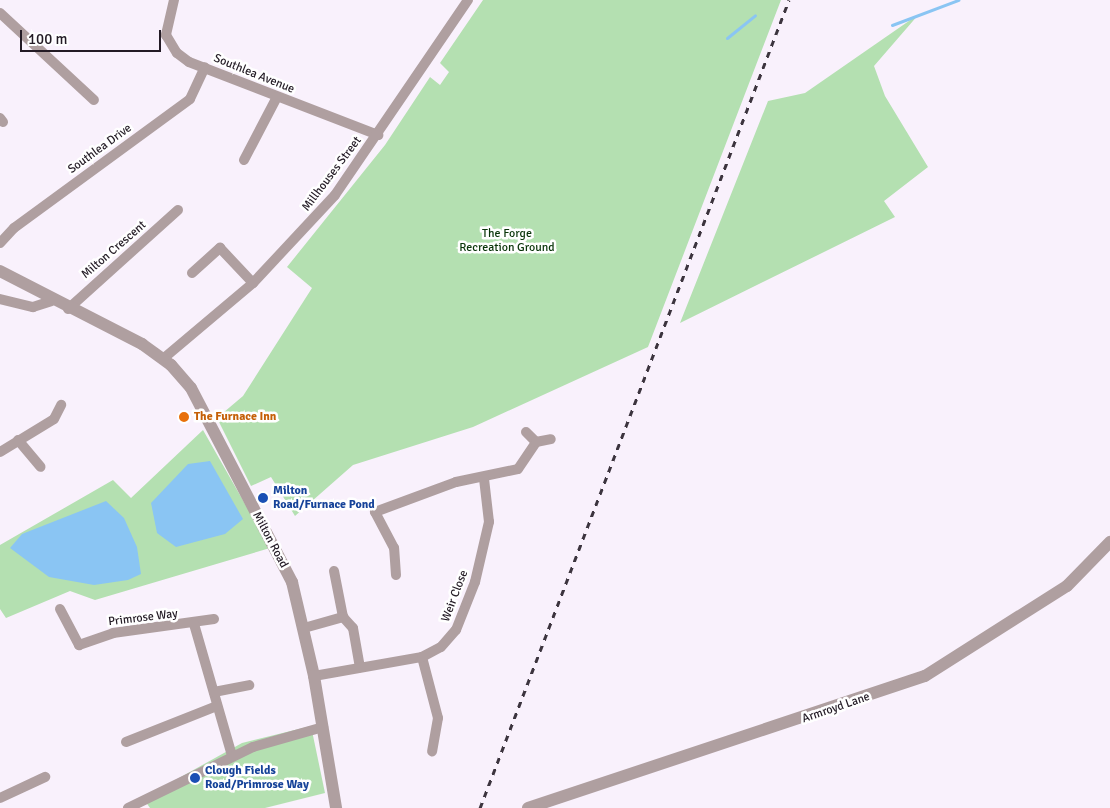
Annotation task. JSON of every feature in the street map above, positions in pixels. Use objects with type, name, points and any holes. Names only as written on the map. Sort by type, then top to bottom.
[{"type":"street","name":"Southlea Avenue","points":[[174,0],[166,23],[169,43],[177,53],[205,67],[277,97],[378,135]]},
{"type":"street","name":"Millhouses Street","points":[[164,358],[252,283],[335,195],[378,135],[468,0]]},
{"type":"street","points":[[0,13],[94,100]]},
{"type":"street","name":"Southlea Drive","points":[[0,243],[14,228],[190,99],[205,67]]},
{"type":"street","points":[[244,160],[277,97]]},
{"type":"street","name":"Milton Crescent","points":[[68,309],[178,210]]},
{"type":"street","points":[[192,272],[220,248],[252,283]]},
{"type":"street","name":"Milton Road","points":[[0,272],[51,301],[164,358],[191,388],[271,538],[292,582],[314,676],[336,808]]},
{"type":"street","points":[[0,299],[33,307],[51,301]]},
{"type":"street","points":[[0,452],[54,419],[61,405]]},
{"type":"street","points":[[526,432],[536,442]]},
{"type":"street","points":[[396,575],[394,548],[375,512],[456,482],[484,478],[518,469],[536,442],[551,439]]},
{"type":"street","points":[[18,440],[41,468]]},
{"type":"street","name":"Weir Close","points":[[314,676],[422,658],[441,647],[456,630],[475,582],[489,522],[484,478]]},
{"type":"street","name":"Armroyd Lane","points":[[528,808],[925,676],[1067,586],[1110,542]]},
{"type":"street","points":[[334,571],[343,617],[354,628],[360,667]]},
{"type":"street","name":"Primrose Way","points":[[60,609],[78,645],[113,633],[194,624],[214,619]]},
{"type":"street","points":[[304,628],[343,617]]},
{"type":"street","name":"Primrose Way","points":[[194,624],[232,756]]},
{"type":"street","points":[[422,658],[438,718],[432,751]]},
{"type":"street","points":[[214,692],[249,685]]},
{"type":"street","points":[[126,742],[217,706]]},
{"type":"street","points":[[128,808],[232,756],[323,727]]},
{"type":"street","points":[[0,798],[45,777]]},
{"type":"green space","name":"The Forge Recreation Ground","points":[[483,0],[781,0],[648,347],[473,427],[353,465],[295,516],[271,477],[251,486],[217,418],[243,396],[312,288],[287,267],[385,145],[430,77],[440,85],[449,72],[440,63]]},
{"type":"green space","points":[[919,14],[874,66],[885,96],[928,167],[884,201],[895,217],[680,323],[768,101],[805,93]]},
{"type":"green space","points":[[203,430],[270,548],[95,600],[70,591],[6,618],[0,609],[0,545],[113,480],[131,498]]},
{"type":"green space","points":[[311,726],[325,793],[265,808],[150,808],[143,798],[242,743]]},
{"type":"water","points":[[210,461],[243,519],[225,534],[176,547],[157,533],[151,503],[188,464]]},
{"type":"water","points":[[106,501],[124,518],[137,547],[141,574],[128,580],[94,585],[49,577],[10,548],[22,534]]},
{"type":"waterway","points":[[892,25],[958,0]]},
{"type":"waterway","points":[[727,38],[755,15]]},
{"type":"railway","points":[[480,808],[789,0]]},
{"type":"place","name":"The Furnace Inn","points":[[184,417]]},
{"type":"place","name":"Milton Road/Furnace Pond","points":[[263,498]]},
{"type":"place","name":"Clough Fields Road/Primrose Way","points":[[195,778]]}]
